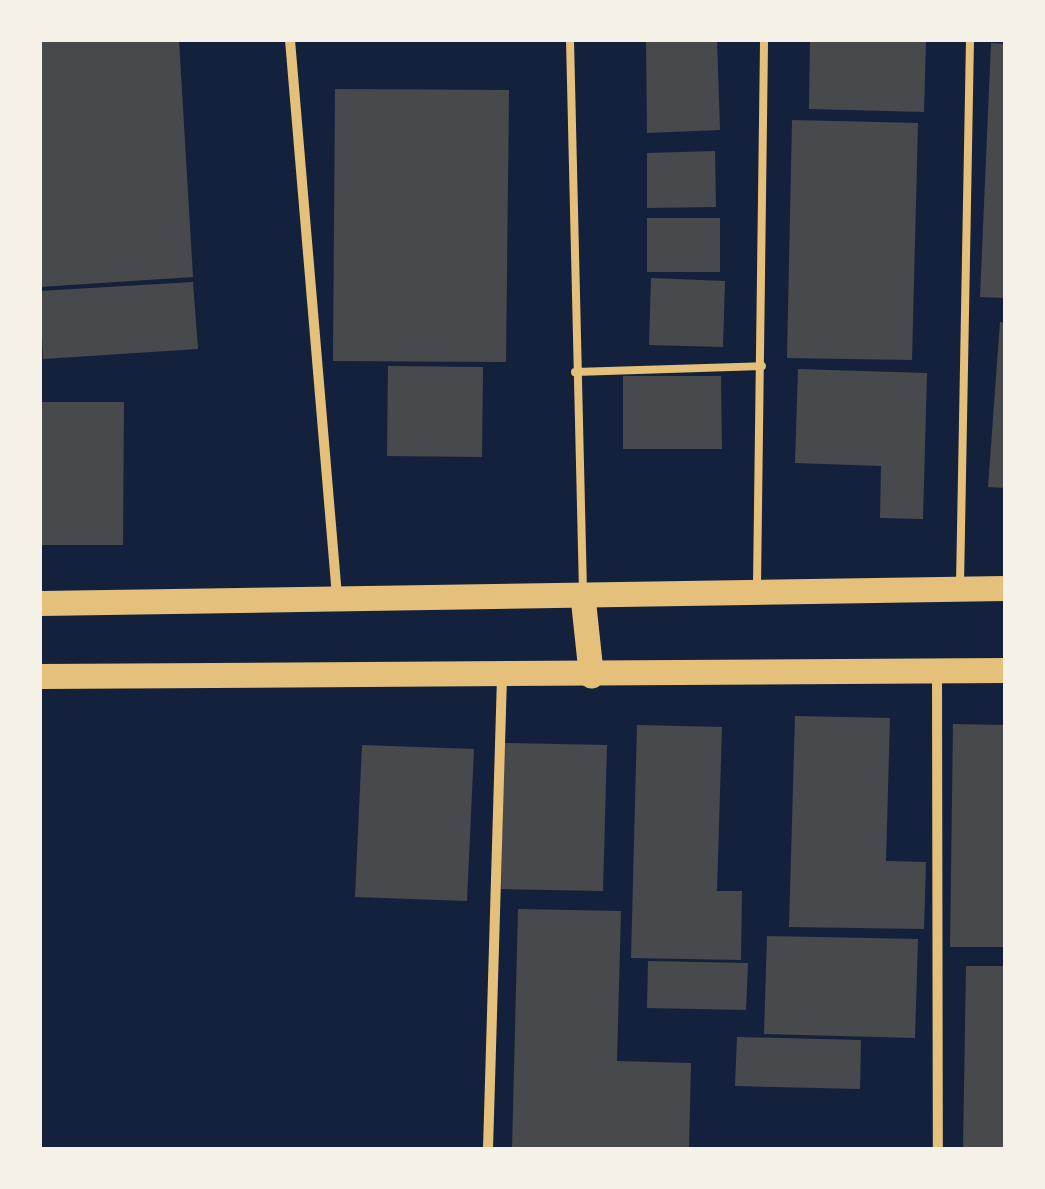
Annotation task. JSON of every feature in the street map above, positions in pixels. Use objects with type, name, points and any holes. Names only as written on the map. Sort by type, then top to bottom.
[{"type":"main road","points":[[40,603],[583,602],[1005,588]]},
{"type":"main road","points":[[583,602],[591,676]]},
{"type":"main road","points":[[40,676],[591,676],[1005,670]]},
{"type":"street","points":[[290,40],[338,602]]},
{"type":"street","points":[[937,669],[938,1149]]},
{"type":"street","points":[[488,1149],[502,676]]},
{"type":"lane","points":[[570,40],[583,602]]},
{"type":"lane","points":[[756,594],[764,40]]},
{"type":"lane","points":[[960,589],[970,40]]},
{"type":"lane","points":[[575,372],[762,366]]},
{"type":"building","points":[[40,40],[179,40],[193,277],[40,287]]},
{"type":"building","points":[[646,40],[717,40],[720,130],[647,133]]},
{"type":"building","points":[[810,40],[926,40],[924,112],[809,109]]},
{"type":"building","points":[[991,43],[1005,44],[1005,298],[980,297]]},
{"type":"building","points":[[335,89],[509,90],[506,362],[333,361]]},
{"type":"building","points":[[792,120],[918,123],[912,360],[787,358]]},
{"type":"building","points":[[715,151],[716,207],[647,208],[647,153]]},
{"type":"building","points":[[647,218],[720,218],[720,272],[647,272]]},
{"type":"building","points":[[651,278],[725,281],[723,347],[649,345]]},
{"type":"building","points":[[193,282],[198,349],[43,359],[40,291]]},
{"type":"building","points":[[1000,322],[1005,323],[1005,488],[988,487]]},
{"type":"building","points":[[388,366],[483,367],[482,457],[387,456]]},
{"type":"building","points":[[798,369],[927,373],[923,519],[880,518],[881,466],[795,463]]},
{"type":"building","points":[[623,376],[721,376],[722,449],[623,449]]},
{"type":"building","points":[[40,402],[124,402],[123,545],[40,545]]},
{"type":"building","points":[[795,716],[890,718],[886,861],[926,862],[924,929],[789,927]]},
{"type":"building","points":[[953,724],[1005,725],[1005,947],[950,947]]},
{"type":"building","points":[[637,725],[722,727],[717,891],[742,891],[741,960],[631,958]]},
{"type":"building","points":[[504,743],[607,745],[603,891],[501,889]]},
{"type":"building","points":[[362,745],[474,749],[467,901],[355,897]]},
{"type":"building","points":[[518,909],[621,911],[617,1061],[691,1063],[689,1149],[512,1149]]},
{"type":"building","points":[[767,936],[918,939],[915,1038],[764,1034]]},
{"type":"building","points":[[648,961],[748,963],[746,1010],[647,1008]]},
{"type":"building","points":[[966,966],[1005,966],[1005,1149],[963,1149]]},
{"type":"building","points":[[737,1037],[861,1040],[860,1089],[735,1086]]}]
